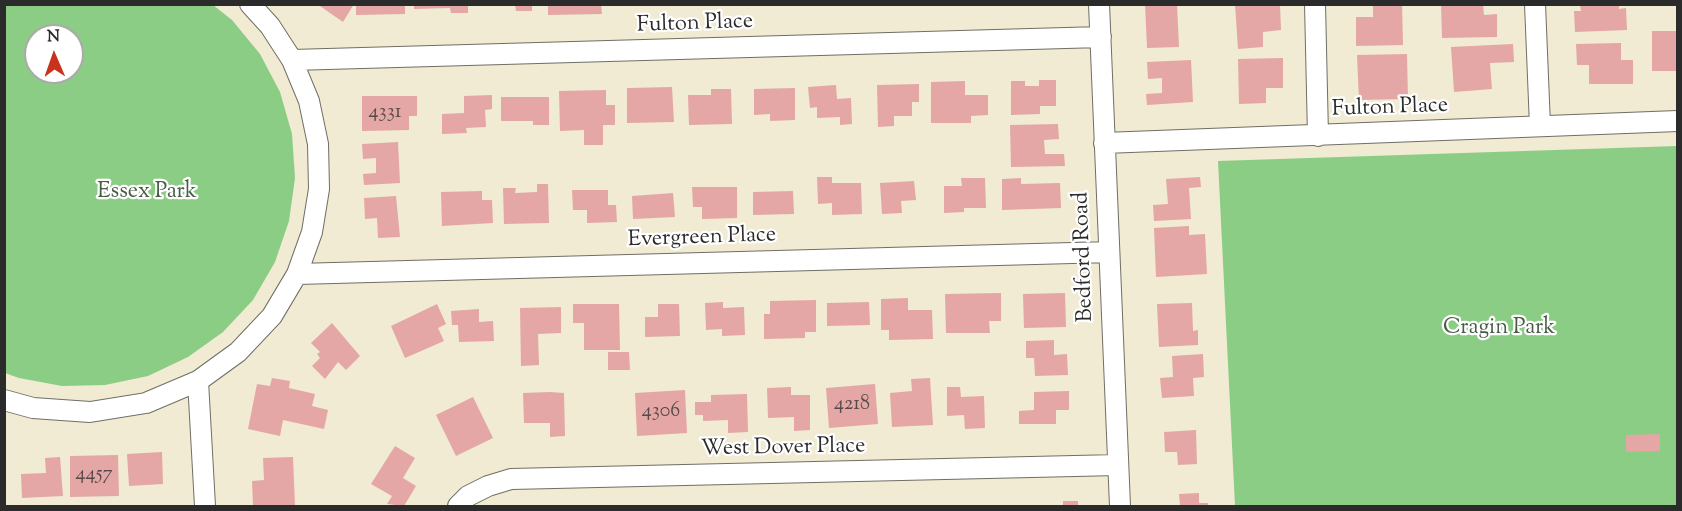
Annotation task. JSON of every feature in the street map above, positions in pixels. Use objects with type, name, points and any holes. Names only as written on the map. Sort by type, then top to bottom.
[{"type":"street","points":[[4,400],[33,408],[90,412],[146,403],[198,381],[238,352],[272,316],[297,274],[312,232],[319,189],[318,144],[309,101],[292,60],[270,26],[250,4]]},
{"type":"street","name":"Bedford Road","points":[[1099,4],[1120,507]]},
{"type":"street","points":[[1315,4],[1318,136]]},
{"type":"street","points":[[1535,4],[1540,126]]},
{"type":"street","name":"Fulton Place","points":[[292,60],[1101,37]]},
{"type":"street","name":"Fulton Place","points":[[1104,143],[1677,121]]},
{"type":"street","name":"Evergreen Place","points":[[297,274],[1109,252]]},
{"type":"street","points":[[198,381],[205,507]]},
{"type":"street","name":"West Dover Place","points":[[458,507],[468,496],[488,486],[511,479],[1118,465]]},
{"type":"green space","name":"Essex Park","points":[[4,5],[213,5],[232,20],[260,54],[280,92],[292,134],[295,178],[289,221],[275,262],[253,300],[223,332],[188,357],[148,376],[105,385],[62,386],[5,373]]},
{"type":"green space","name":"Cragin Park","points":[[1677,146],[1677,506],[1235,506],[1218,161]]},
{"type":"building","points":[[317,4],[354,4],[343,22]]},
{"type":"building","points":[[356,4],[405,4],[405,14],[356,15]]},
{"type":"building","points":[[414,4],[468,4],[468,13],[451,13],[450,8],[414,9]]},
{"type":"building","points":[[515,4],[532,4],[532,11],[516,11]]},
{"type":"building","points":[[548,4],[601,4],[602,14],[548,15]]},
{"type":"building","points":[[1145,4],[1177,4],[1179,47],[1147,48]]},
{"type":"building","points":[[1235,4],[1280,4],[1281,30],[1263,32],[1263,47],[1238,49]]},
{"type":"building","points":[[1373,4],[1402,4],[1403,45],[1356,46],[1356,17],[1373,17]]},
{"type":"building","points":[[1441,4],[1483,4],[1484,15],[1497,14],[1497,37],[1442,38]]},
{"type":"building","points":[[1580,5],[1619,5],[1619,9],[1626,8],[1627,30],[1575,32],[1574,11],[1581,11]]},
{"type":"building","points":[[1652,31],[1678,31],[1678,71],[1652,71]]},
{"type":"building","points":[[1621,43],[1621,60],[1633,60],[1633,84],[1589,84],[1589,65],[1577,65],[1576,44]]},
{"type":"building","points":[[1513,44],[1514,62],[1490,63],[1492,89],[1454,92],[1451,47]]},
{"type":"building","points":[[1407,54],[1408,99],[1359,100],[1357,55]]},
{"type":"building","points":[[1283,58],[1283,88],[1266,88],[1266,103],[1239,104],[1238,59]]},
{"type":"building","points":[[1191,60],[1193,102],[1147,105],[1146,94],[1162,93],[1162,78],[1148,79],[1147,62]]},
{"type":"building","points":[[1039,80],[1056,80],[1056,106],[1040,106],[1040,114],[1011,115],[1011,81],[1025,81],[1025,86],[1039,86]]},
{"type":"building","points":[[965,81],[965,95],[988,95],[988,115],[971,116],[971,123],[931,123],[931,82]]},
{"type":"building","points":[[919,84],[919,102],[912,102],[912,116],[894,116],[894,126],[878,127],[877,85]]},
{"type":"building","points":[[836,85],[837,99],[851,98],[852,124],[840,125],[840,117],[817,118],[817,107],[810,108],[808,87]]},
{"type":"building","points":[[672,87],[674,122],[627,123],[627,88]]},
{"type":"building","points":[[795,88],[795,120],[770,121],[770,114],[754,115],[754,89]]},
{"type":"building","points":[[711,89],[731,89],[732,124],[689,125],[688,95],[711,95]]},
{"type":"building","points":[[606,90],[606,105],[615,105],[615,125],[603,125],[603,145],[584,145],[584,130],[560,131],[559,91]]},
{"type":"building","points":[[492,95],[492,109],[485,110],[486,127],[466,128],[467,133],[442,134],[442,114],[464,113],[464,96]]},
{"type":"building","points":[[362,96],[417,96],[417,116],[409,116],[409,130],[362,131]]},
{"type":"building","points":[[501,97],[549,97],[549,125],[533,125],[533,121],[501,121]]},
{"type":"building","points":[[1058,124],[1059,139],[1044,140],[1045,154],[1064,154],[1065,166],[1011,167],[1010,125]]},
{"type":"building","points":[[398,142],[400,183],[364,185],[363,174],[376,173],[376,158],[363,159],[362,144]]},
{"type":"building","points":[[817,177],[832,177],[832,183],[861,183],[862,214],[832,215],[832,203],[818,204]]},
{"type":"building","points":[[1200,177],[1201,187],[1189,188],[1191,219],[1154,221],[1153,205],[1168,204],[1166,179]]},
{"type":"building","points":[[961,178],[985,178],[986,208],[964,208],[964,212],[944,213],[944,186],[962,186]]},
{"type":"building","points":[[1021,178],[1021,184],[1060,183],[1061,208],[1002,210],[1002,179]]},
{"type":"building","points":[[914,181],[916,200],[901,201],[902,213],[882,214],[880,183]]},
{"type":"building","points":[[537,184],[548,184],[549,223],[504,224],[503,188],[516,188],[515,193],[537,192]]},
{"type":"building","points":[[692,187],[737,187],[737,218],[702,219],[702,207],[693,207]]},
{"type":"building","points":[[572,190],[608,190],[608,205],[616,205],[617,222],[587,223],[587,210],[573,210]]},
{"type":"building","points":[[482,191],[482,200],[492,200],[493,223],[442,226],[441,192]]},
{"type":"building","points":[[793,191],[794,214],[753,215],[753,192]]},
{"type":"building","points":[[673,193],[675,217],[633,219],[632,196]]},
{"type":"building","points":[[396,196],[400,237],[378,238],[377,218],[365,219],[364,198]]},
{"type":"building","points":[[1189,226],[1189,235],[1205,234],[1207,274],[1156,277],[1154,228]]},
{"type":"building","points":[[1001,293],[1001,321],[989,321],[990,333],[946,333],[945,294]]},
{"type":"building","points":[[1065,293],[1066,327],[1024,328],[1023,294]]},
{"type":"building","points":[[908,298],[908,310],[932,310],[933,339],[889,340],[889,330],[881,330],[881,299]]},
{"type":"building","points":[[816,300],[816,332],[805,332],[805,338],[764,339],[764,314],[770,314],[770,301]]},
{"type":"building","points":[[723,302],[723,308],[744,307],[745,335],[722,336],[722,329],[706,330],[705,303]]},
{"type":"building","points":[[869,302],[870,325],[827,326],[827,303]]},
{"type":"building","points":[[1192,303],[1193,331],[1198,330],[1198,345],[1159,347],[1157,304]]},
{"type":"building","points":[[437,304],[446,324],[438,328],[444,341],[405,358],[391,326]]},
{"type":"building","points":[[573,304],[619,304],[620,350],[584,350],[584,323],[573,323]]},
{"type":"building","points":[[658,304],[679,304],[680,336],[645,337],[645,317],[658,317]]},
{"type":"building","points":[[561,307],[561,333],[538,334],[539,365],[521,366],[520,308]]},
{"type":"building","points":[[479,309],[479,322],[493,321],[494,341],[459,342],[458,325],[452,325],[451,311]]},
{"type":"building","points":[[332,323],[360,356],[346,370],[338,362],[325,379],[312,366],[320,358],[317,354],[320,352],[311,343]]},
{"type":"building","points":[[1054,340],[1054,355],[1067,354],[1068,375],[1035,376],[1034,358],[1026,358],[1026,341]]},
{"type":"building","points":[[608,352],[629,352],[630,370],[608,370]]},
{"type":"building","points":[[1203,354],[1204,377],[1193,378],[1194,396],[1162,398],[1160,378],[1173,377],[1172,356]]},
{"type":"building","points":[[272,378],[290,381],[289,388],[315,394],[312,406],[328,410],[324,429],[283,420],[280,436],[248,429],[257,384],[270,386]]},
{"type":"building","points":[[930,378],[933,425],[892,427],[890,393],[912,391],[911,379]]},
{"type":"building","points":[[875,384],[878,424],[829,428],[826,388]]},
{"type":"building","points":[[791,387],[791,395],[810,395],[810,430],[794,431],[794,417],[768,418],[767,388]]},
{"type":"building","points":[[947,387],[960,387],[961,397],[984,396],[985,428],[965,429],[964,415],[947,416]]},
{"type":"building","points":[[685,390],[687,433],[637,436],[635,393]]},
{"type":"building","points":[[1069,391],[1069,410],[1056,410],[1056,424],[1019,424],[1019,411],[1034,410],[1034,392]]},
{"type":"building","points":[[523,393],[564,393],[565,436],[550,437],[550,423],[524,423]]},
{"type":"building","points":[[747,394],[748,432],[728,433],[728,420],[703,421],[703,415],[695,415],[695,402],[711,402],[711,395]]},
{"type":"building","points":[[473,397],[493,438],[456,456],[436,415]]},
{"type":"building","points":[[1196,430],[1197,464],[1178,465],[1177,452],[1165,452],[1164,432]]},
{"type":"building","points":[[1660,434],[1660,451],[1626,452],[1626,435]]},
{"type":"building","points":[[395,446],[415,458],[403,478],[416,486],[404,506],[387,504],[392,496],[371,484]]},
{"type":"building","points":[[162,452],[163,484],[129,486],[127,454]]},
{"type":"building","points":[[118,455],[119,496],[70,497],[70,456]]},
{"type":"building","points":[[60,457],[63,496],[22,498],[21,474],[46,473],[45,458]]},
{"type":"building","points":[[293,457],[295,506],[253,506],[252,481],[264,480],[263,458]]},
{"type":"building","points":[[1199,493],[1199,503],[1208,503],[1208,506],[1180,506],[1179,494]]},
{"type":"building","points":[[1063,501],[1078,501],[1078,506],[1063,506]]}]
